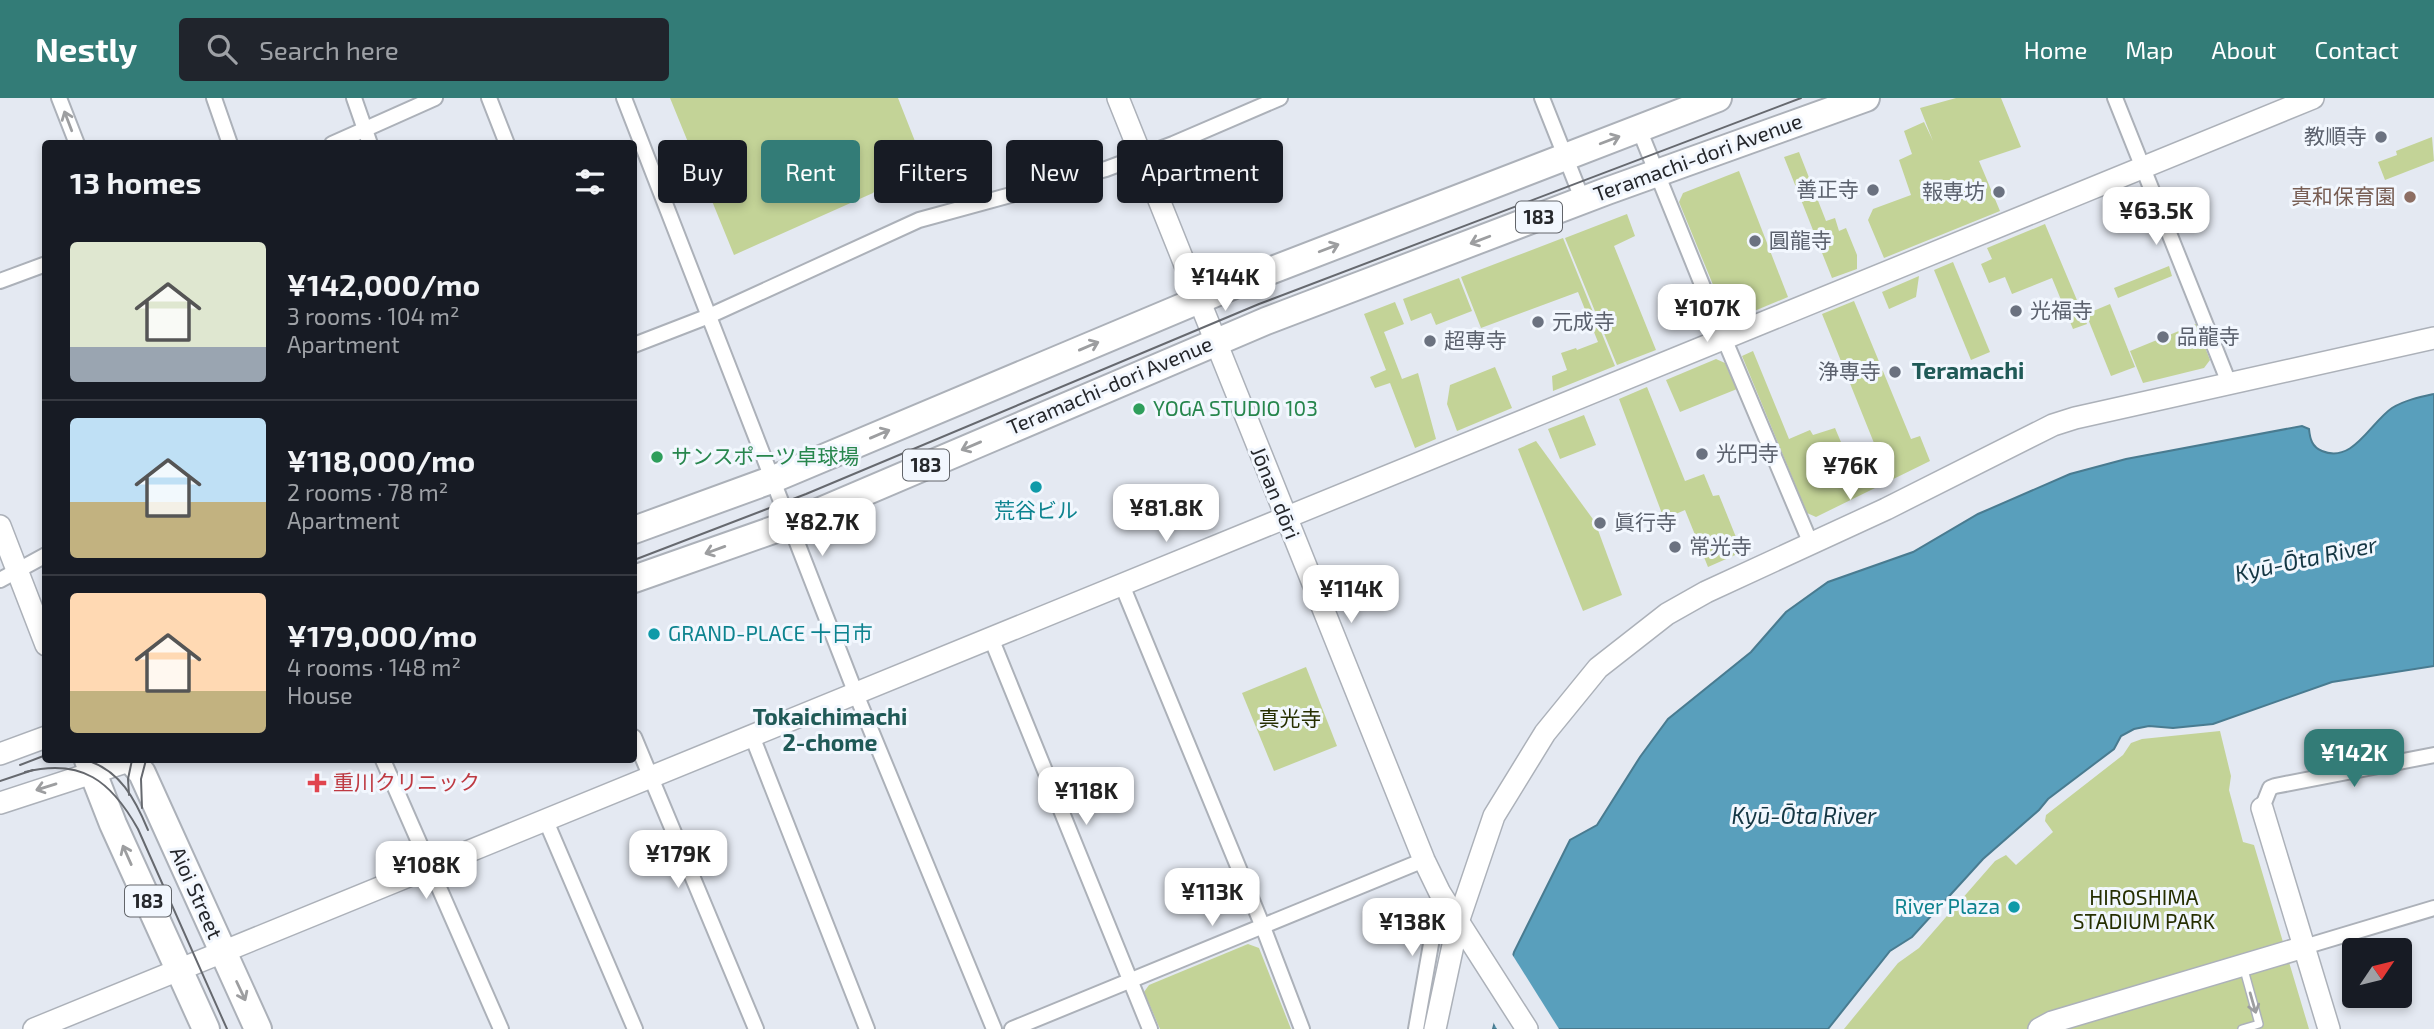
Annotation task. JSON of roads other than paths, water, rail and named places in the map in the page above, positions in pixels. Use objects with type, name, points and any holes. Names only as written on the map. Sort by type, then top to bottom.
[{"type":"highway","name":"Teramachi-dori Avenue","points":[[637,578],[790,524],[1214,342],[1656,173],[1866,98]]},
{"type":"highway","name":"183","points":[[637,529],[771,480],[1197,300],[1639,129],[1707,100]]},
{"type":"highway","name":"Aioi Street","points":[[134,763],[142,773],[258,1029]]},
{"type":"highway","name":"183","points":[[90,766],[113,824],[206,1029]]},
{"type":"street","points":[[59,98],[75,140]]},
{"type":"street","points":[[214,98],[229,140]]},
{"type":"street","points":[[354,98],[369,140]]},
{"type":"street","points":[[341,140],[435,98]]},
{"type":"street","points":[[489,98],[505,140]]},
{"type":"street","points":[[624,98],[856,694],[994,1029]]},
{"type":"street","name":"Jōnan dōri","points":[[1118,98],[1135,140]]},
{"type":"street","points":[[1179,140],[1280,98]]},
{"type":"street","points":[[1542,98],[1583,201]]},
{"type":"street","points":[[2115,98],[2229,383]]},
{"type":"street","points":[[34,1029],[2313,98]]},
{"type":"street","points":[[1639,129],[1811,544]]},
{"type":"street","points":[[637,344],[709,316],[919,220],[1117,165]]},
{"type":"street","name":"Jōnan dōri","points":[[1159,203],[1424,860],[1440,893],[1527,1029]]},
{"type":"street","points":[[0,281],[42,265]]},
{"type":"street","points":[[1435,1029],[1458,922],[1494,816],[1545,733],[1598,667],[1667,614],[1706,592],[1811,544],[2053,425],[2434,338]]},
{"type":"street","points":[[0,526],[8,576],[42,638]]},
{"type":"street","points":[[8,576],[42,557]]},
{"type":"street","points":[[1122,585],[1301,1029]]},
{"type":"street","points":[[991,638],[1150,1029]]},
{"type":"street","points":[[752,736],[867,1029]]},
{"type":"street","points":[[0,754],[42,738]]},
{"type":"street","points":[[637,745],[756,1029]]},
{"type":"street","points":[[2329,1029],[2262,808],[2270,788],[2275,786],[2434,755]]},
{"type":"street","points":[[0,803],[90,766],[111,763]]},
{"type":"street","points":[[384,763],[501,1029]]},
{"type":"street","points":[[546,821],[635,1029]]},
{"type":"street","points":[[1012,1029],[1424,860]]},
{"type":"street","points":[[1416,1029],[1440,893]]},
{"type":"street","points":[[2039,1029],[2052,1022],[2434,908]]},
{"type":"lane","points":[[2242,1029],[2259,1024],[2243,966]]},
{"type":"water","name":"Kyū-Ōta River","points":[[2434,394],[2434,666],[2332,682],[2213,724],[2173,728],[2149,726],[2134,729],[2121,736],[2114,749],[2048,799],[1983,859],[1912,937],[1890,951],[1828,1029],[1493,1029],[1514,952],[1570,840],[1597,825],[1640,757],[1668,719],[1751,652],[1786,612],[1828,582],[1913,552],[1978,514],[2070,474],[2126,459],[2302,426],[2309,429],[2312,442],[2322,451],[2333,454],[2343,452],[2360,440],[2392,408]]},
{"type":"tram line","points":[[637,559],[806,494],[1259,304],[1801,98]]},
{"type":"tram line","points":[[20,765],[42,757]]},
{"type":"tram line","points":[[93,763],[108,771],[125,787],[148,830]]},
{"type":"tram line","points":[[129,795],[128,779],[131,763]]},
{"type":"tram line","points":[[142,808],[141,779],[145,763]]},
{"type":"tram line","points":[[25,772],[45,768],[79,771],[93,777],[117,798],[138,829],[227,1029]]},
{"type":"tram line","points":[[0,781],[33,770]]},
{"type":"place","name":"教順寺","points":[[2381,137]]},
{"type":"place","name":"善正寺","points":[[1873,190]]},
{"type":"place","name":"報専坊","points":[[1999,192]]},
{"type":"place","name":"真和保育園","points":[[2410,197]]},
{"type":"place","name":"圓龍寺","points":[[1755,241]]},
{"type":"place","name":"光福寺","points":[[2016,311]]},
{"type":"place","name":"元成寺","points":[[1538,322]]},
{"type":"place","name":"品龍寺","points":[[2163,337]]},
{"type":"place","name":"超専寺","points":[[1430,341]]},
{"type":"place","name":"浄専寺","points":[[1895,372]]},
{"type":"place","name":"YOGA STUDIO 103","points":[[1139,409]]},
{"type":"place","name":"光円寺","points":[[1702,454]]},
{"type":"place","name":"サンスポーツ卓球場","points":[[657,457]]},
{"type":"place","name":"荒谷ビル","points":[[1036,487]]},
{"type":"place","name":"眞行寺","points":[[1600,523]]},
{"type":"place","name":"常光寺","points":[[1675,547]]},
{"type":"place","name":"GRAND-PLACE 十日市","points":[[654,634]]},
{"type":"place","name":"重川クリニック","points":[[317,783]]},
{"type":"place","name":"River Plaza","points":[[2014,907]]},
{"type":"district","name":"Teramachi","points":[[1968,371]]},
{"type":"district","name":"Tokaichimachi 2-chome","points":[[830,730]]},
{"type":"park label","name":"真光寺","points":[[1290,719]]},
{"type":"park label","name":"HIROSHIMA STADIUM PARK","points":[[2144,910]]}]
